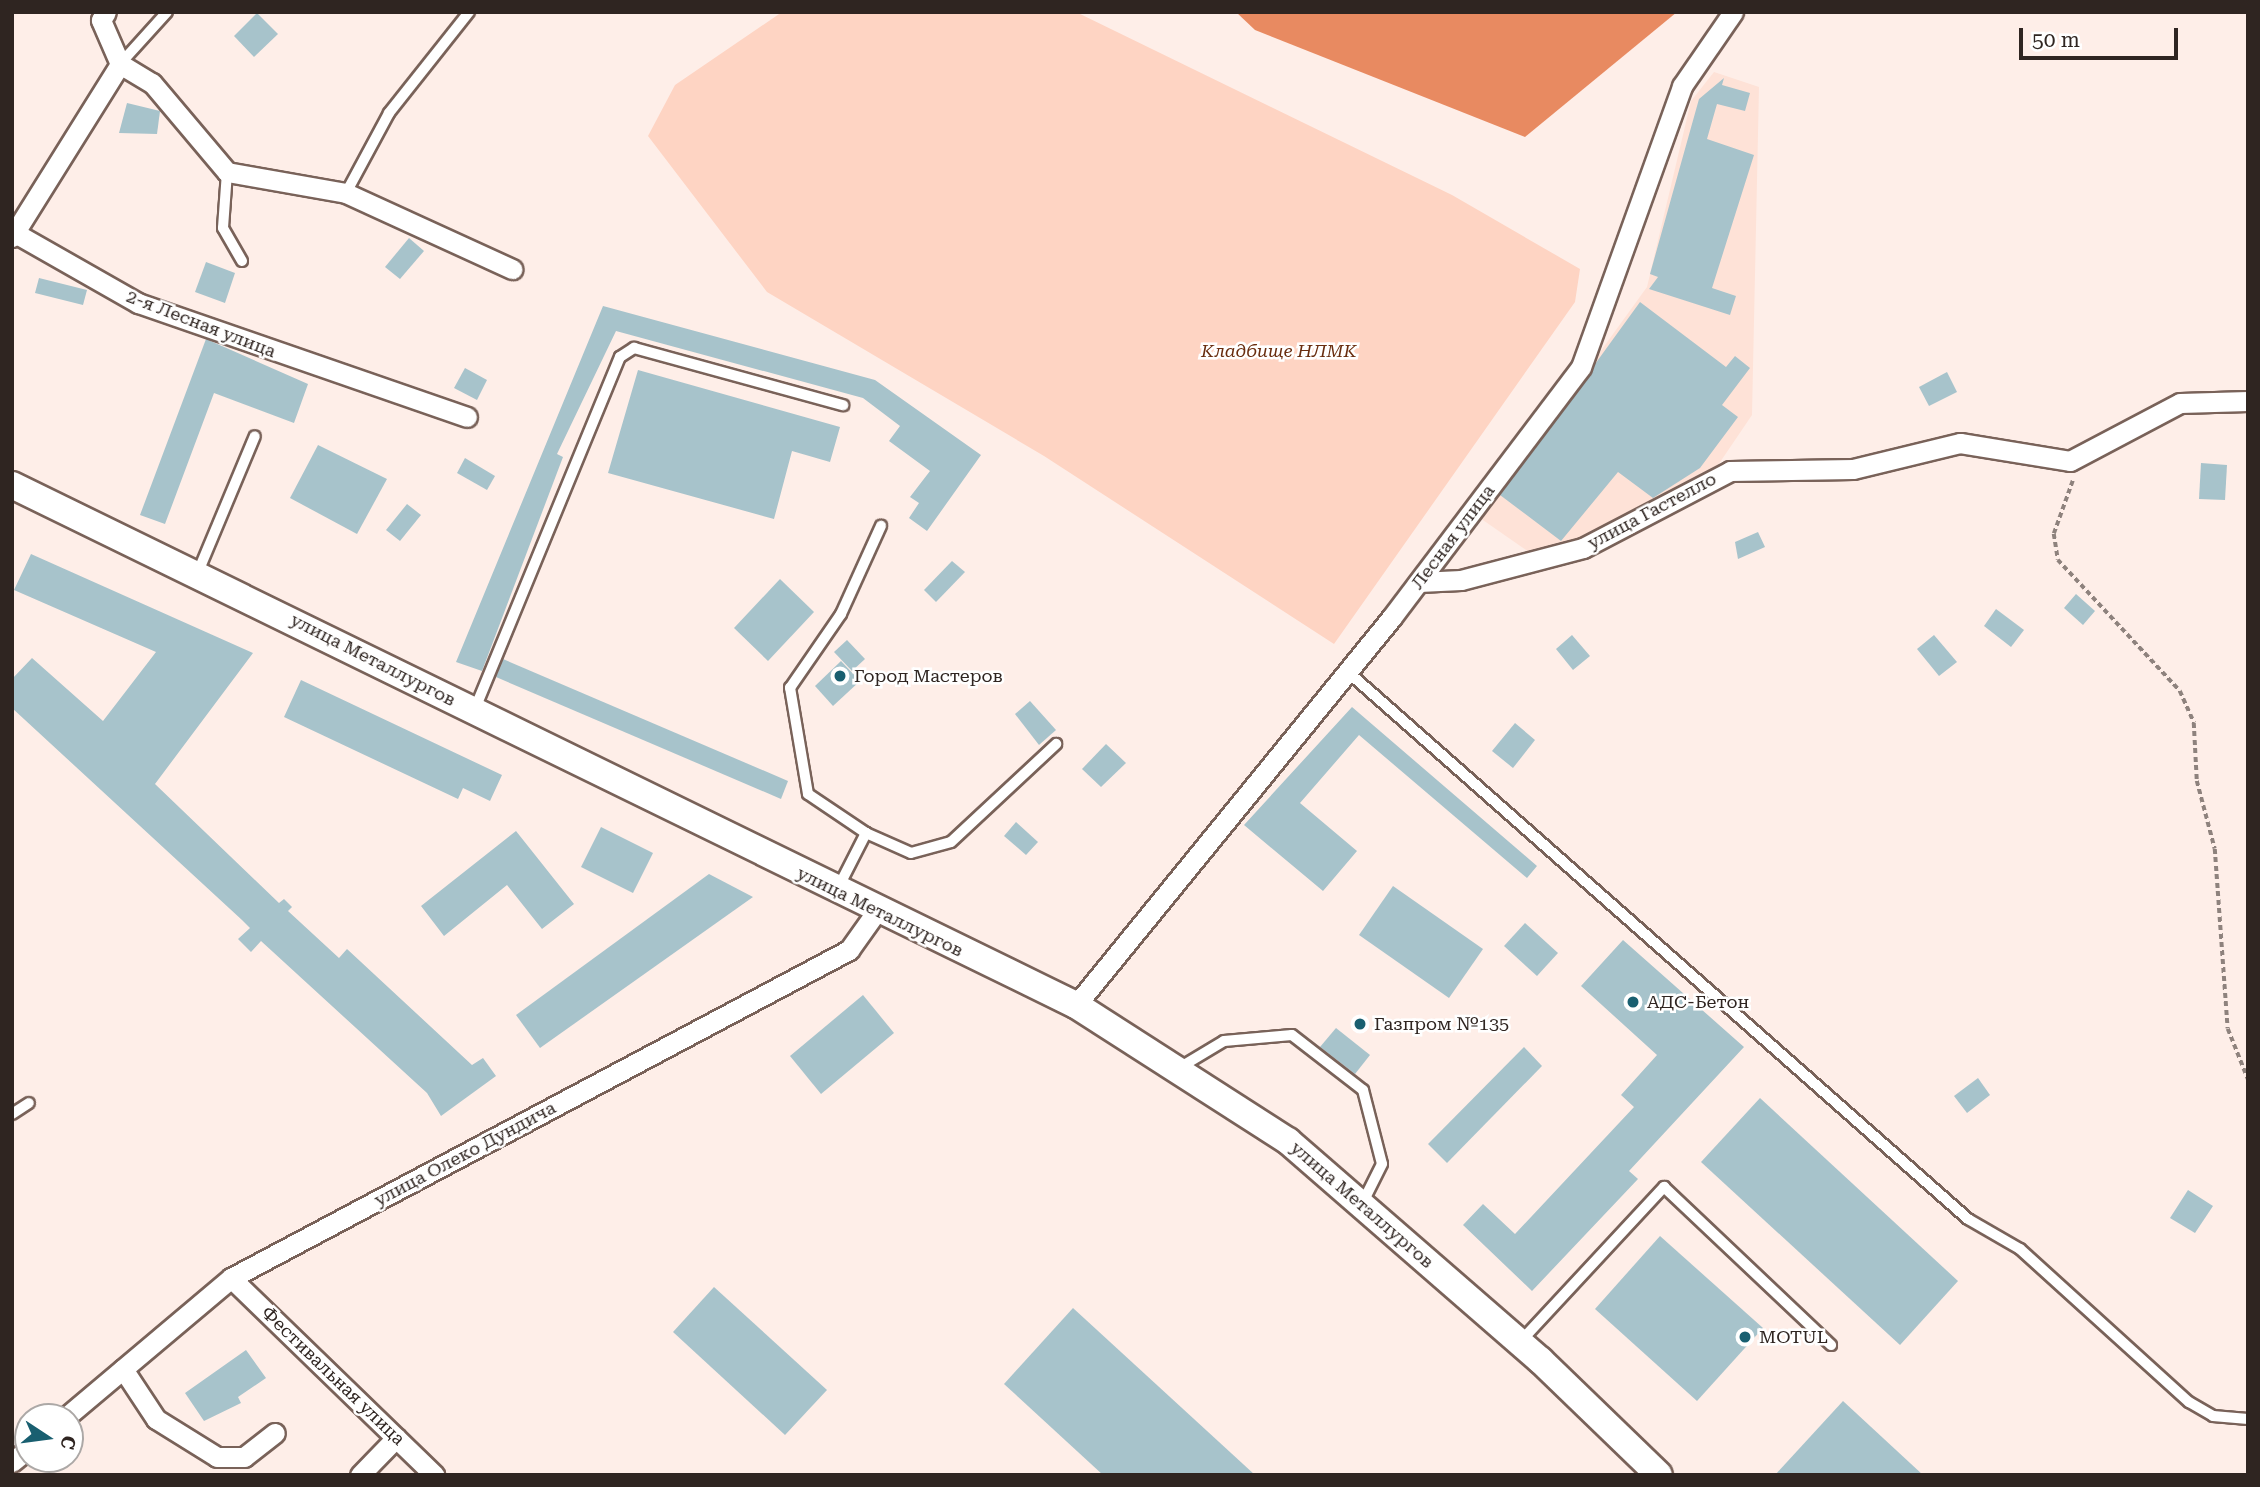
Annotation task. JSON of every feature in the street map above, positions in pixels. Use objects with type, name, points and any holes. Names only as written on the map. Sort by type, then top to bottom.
[{"type":"main road","name":"улица Металлургов","points":[[12,485],[64,506],[198,572],[876,912],[1076,1005],[1179,1068],[1288,1141],[1520,1343],[1659,1475]]},
{"type":"main road","points":[[12,497],[64,506]]},
{"type":"street","name":"Лесная улица","points":[[1076,1005],[1348,672],[1581,367],[1682,86],[1733,12]]},
{"type":"street","points":[[99,15],[120,64],[152,83],[227,173],[346,193],[512,269]]},
{"type":"street","name":"2-я Лесная улица","points":[[120,64],[13,235],[138,303],[467,417]]},
{"type":"street","points":[[2070,461],[2180,403],[2248,401]]},
{"type":"street","name":"улица Гастелло","points":[[1419,582],[1461,580],[1583,548],[1730,471],[1853,470],[1961,443],[2070,461]]},
{"type":"street","name":"улица Олеко Дундича","points":[[83,1403],[231,1278],[849,950],[876,912]]},
{"type":"street","name":"Фестивальная улица","points":[[231,1278],[434,1475]]},
{"type":"street","points":[[123,1369],[156,1419],[216,1457],[244,1457],[275,1433]]},
{"type":"street","points":[[360,1475],[397,1438]]},
{"type":"lane","points":[[120,64],[167,12]]},
{"type":"lane","points":[[346,193],[388,113],[469,12]]},
{"type":"lane","points":[[227,173],[223,228],[243,261]]},
{"type":"lane","points":[[474,711],[620,357],[634,348],[843,405]]},
{"type":"lane","points":[[198,572],[256,436]]},
{"type":"lane","points":[[881,526],[841,614],[790,688],[808,794],[866,833],[911,853],[951,842],[1056,744]]},
{"type":"lane","points":[[1348,672],[1968,1219],[2020,1249],[2189,1402],[2213,1416],[2248,1419]]},
{"type":"lane","points":[[836,892],[866,833]]},
{"type":"lane","points":[[1179,1068],[1224,1041],[1292,1035],[1363,1090],[1382,1164],[1362,1205]]},
{"type":"lane","points":[[12,1114],[29,1103]]},
{"type":"lane","points":[[1520,1343],[1664,1187],[1831,1345]]},
{"type":"path","points":[[2070,461],[2071,494],[2054,534],[2059,560],[2180,691],[2194,723],[2197,781],[2215,849],[2228,1029],[2248,1079]]},
{"type":"shaded area","points":[[1236,12],[1677,12],[1525,137],[1255,30]]},
{"type":"shaded area","points":[[1714,72],[1759,87],[1752,415],[1712,474],[1571,545],[1529,552],[1480,518],[1647,287],[1691,101]]},
{"type":"green space","name":"Кладбище НЛМК","points":[[782,12],[1076,12],[1452,195],[1580,269],[1575,302],[1334,644],[1044,456],[767,292],[648,136],[675,85]]},
{"type":"building","points":[[257,13],[278,34],[254,57],[234,36]]},
{"type":"building","points":[[1724,78],[1722,85],[1750,93],[1745,111],[1717,104],[1707,139],[1754,155],[1712,288],[1736,296],[1730,315],[1649,289],[1658,277],[1650,274],[1699,99]]},
{"type":"building","points":[[127,103],[160,111],[157,134],[119,133]]},
{"type":"building","points":[[409,238],[424,251],[400,279],[385,267]]},
{"type":"building","points":[[206,262],[235,273],[225,303],[195,292]]},
{"type":"building","points":[[39,278],[87,290],[83,305],[35,293]]},
{"type":"building","points":[[1640,302],[1726,367],[1735,356],[1750,368],[1722,405],[1738,417],[1700,468],[1653,498],[1618,472],[1561,541],[1500,495]]},
{"type":"building","points":[[603,306],[875,380],[981,455],[927,531],[909,518],[919,503],[910,497],[930,471],[889,441],[900,426],[863,398],[616,331],[557,454],[563,457],[482,671],[456,662]]},
{"type":"building","points":[[206,339],[308,384],[294,423],[214,393],[165,524],[140,515]]},
{"type":"building","points":[[465,368],[487,380],[477,400],[454,388]]},
{"type":"building","points":[[638,370],[840,427],[830,462],[792,451],[774,519],[608,473]]},
{"type":"building","points":[[1947,372],[1957,392],[1929,406],[1919,387]]},
{"type":"building","points":[[318,445],[387,479],[357,534],[290,498]]},
{"type":"building","points":[[465,458],[495,476],[487,490],[457,473]]},
{"type":"building","points":[[2201,463],[2227,465],[2225,500],[2199,499]]},
{"type":"building","points":[[407,504],[421,515],[400,541],[386,530]]},
{"type":"building","points":[[1758,532],[1765,547],[1738,559],[1735,542]]},
{"type":"building","points":[[31,554],[253,653],[155,784],[279,903],[284,899],[292,907],[288,911],[339,958],[347,949],[472,1065],[483,1058],[496,1076],[441,1116],[427,1093],[261,941],[251,952],[238,939],[250,928],[12,708],[12,679],[32,658],[103,721],[156,652],[14,590]]},
{"type":"building","points":[[952,561],[965,572],[936,602],[924,590]]},
{"type":"building","points":[[780,579],[814,612],[768,661],[734,628]]},
{"type":"building","points":[[2076,594],[2095,611],[2083,625],[2064,608]]},
{"type":"building","points":[[1996,609],[2024,630],[2011,647],[1984,626]]},
{"type":"building","points":[[1572,635],[1590,656],[1573,670],[1556,649]]},
{"type":"building","points":[[1934,635],[1957,662],[1939,676],[1917,649]]},
{"type":"building","points":[[847,640],[865,659],[852,671],[834,652]]},
{"type":"building","points":[[503,659],[788,781],[781,799],[496,677]]},
{"type":"building","name":"Город Мастеров","points":[[841,661],[860,681],[833,706],[815,686]]},
{"type":"building","points":[[301,680],[502,775],[490,801],[463,788],[458,799],[284,717]]},
{"type":"building","points":[[1030,701],[1056,730],[1039,745],[1015,714]]},
{"type":"building","points":[[1352,707],[1537,866],[1527,878],[1359,735],[1300,803],[1357,851],[1323,891],[1244,825]]},
{"type":"building","points":[[1515,723],[1535,740],[1513,768],[1492,751]]},
{"type":"building","points":[[1106,744],[1126,763],[1101,787],[1082,769]]},
{"type":"building","points":[[1016,822],[1038,842],[1026,855],[1004,836]]},
{"type":"building","points":[[601,827],[653,853],[633,893],[581,867]]},
{"type":"building","points":[[516,831],[574,904],[542,929],[507,885],[444,936],[421,906]]},
{"type":"building","points":[[709,874],[753,897],[540,1048],[516,1015]]},
{"type":"building","points":[[1393,886],[1483,949],[1449,998],[1359,935]]},
{"type":"building","points":[[1525,923],[1558,953],[1537,976],[1504,946]]},
{"type":"building","points":[[1623,940],[1744,1047],[1629,1171],[1638,1179],[1532,1291],[1463,1225],[1483,1204],[1515,1234],[1634,1107],[1621,1095],[1657,1055],[1581,986]]},
{"type":"building","points":[[863,995],[894,1033],[821,1094],[790,1056]]},
{"type":"building","points":[[1336,1028],[1370,1055],[1355,1074],[1320,1047]]},
{"type":"building","points":[[1524,1047],[1542,1066],[1447,1163],[1428,1144]]},
{"type":"building","points":[[1978,1078],[1990,1095],[1967,1113],[1954,1096]]},
{"type":"building","points":[[1760,1098],[1958,1281],[1900,1345],[1701,1162]]},
{"type":"building","points":[[2188,1190],[2213,1206],[2195,1233],[2170,1218]]},
{"type":"building","points":[[1660,1236],[1763,1328],[1697,1401],[1595,1309]]},
{"type":"building","points":[[714,1287],[827,1390],[785,1435],[673,1332]]},
{"type":"building","points":[[1073,1308],[1255,1475],[1103,1475],[1004,1384]]},
{"type":"building","points":[[246,1350],[266,1378],[238,1397],[241,1403],[204,1421],[185,1393]]},
{"type":"building","points":[[1843,1401],[1923,1475],[1775,1475]]},
{"type":"place","name":"Город Мастеров","points":[[840,676]]},
{"type":"place","name":"АДС-Бетон","points":[[1633,1002]]},
{"type":"place","name":"Газпром №135","points":[[1360,1024]]},
{"type":"place","name":"MOTUL","points":[[1745,1337]]}]
